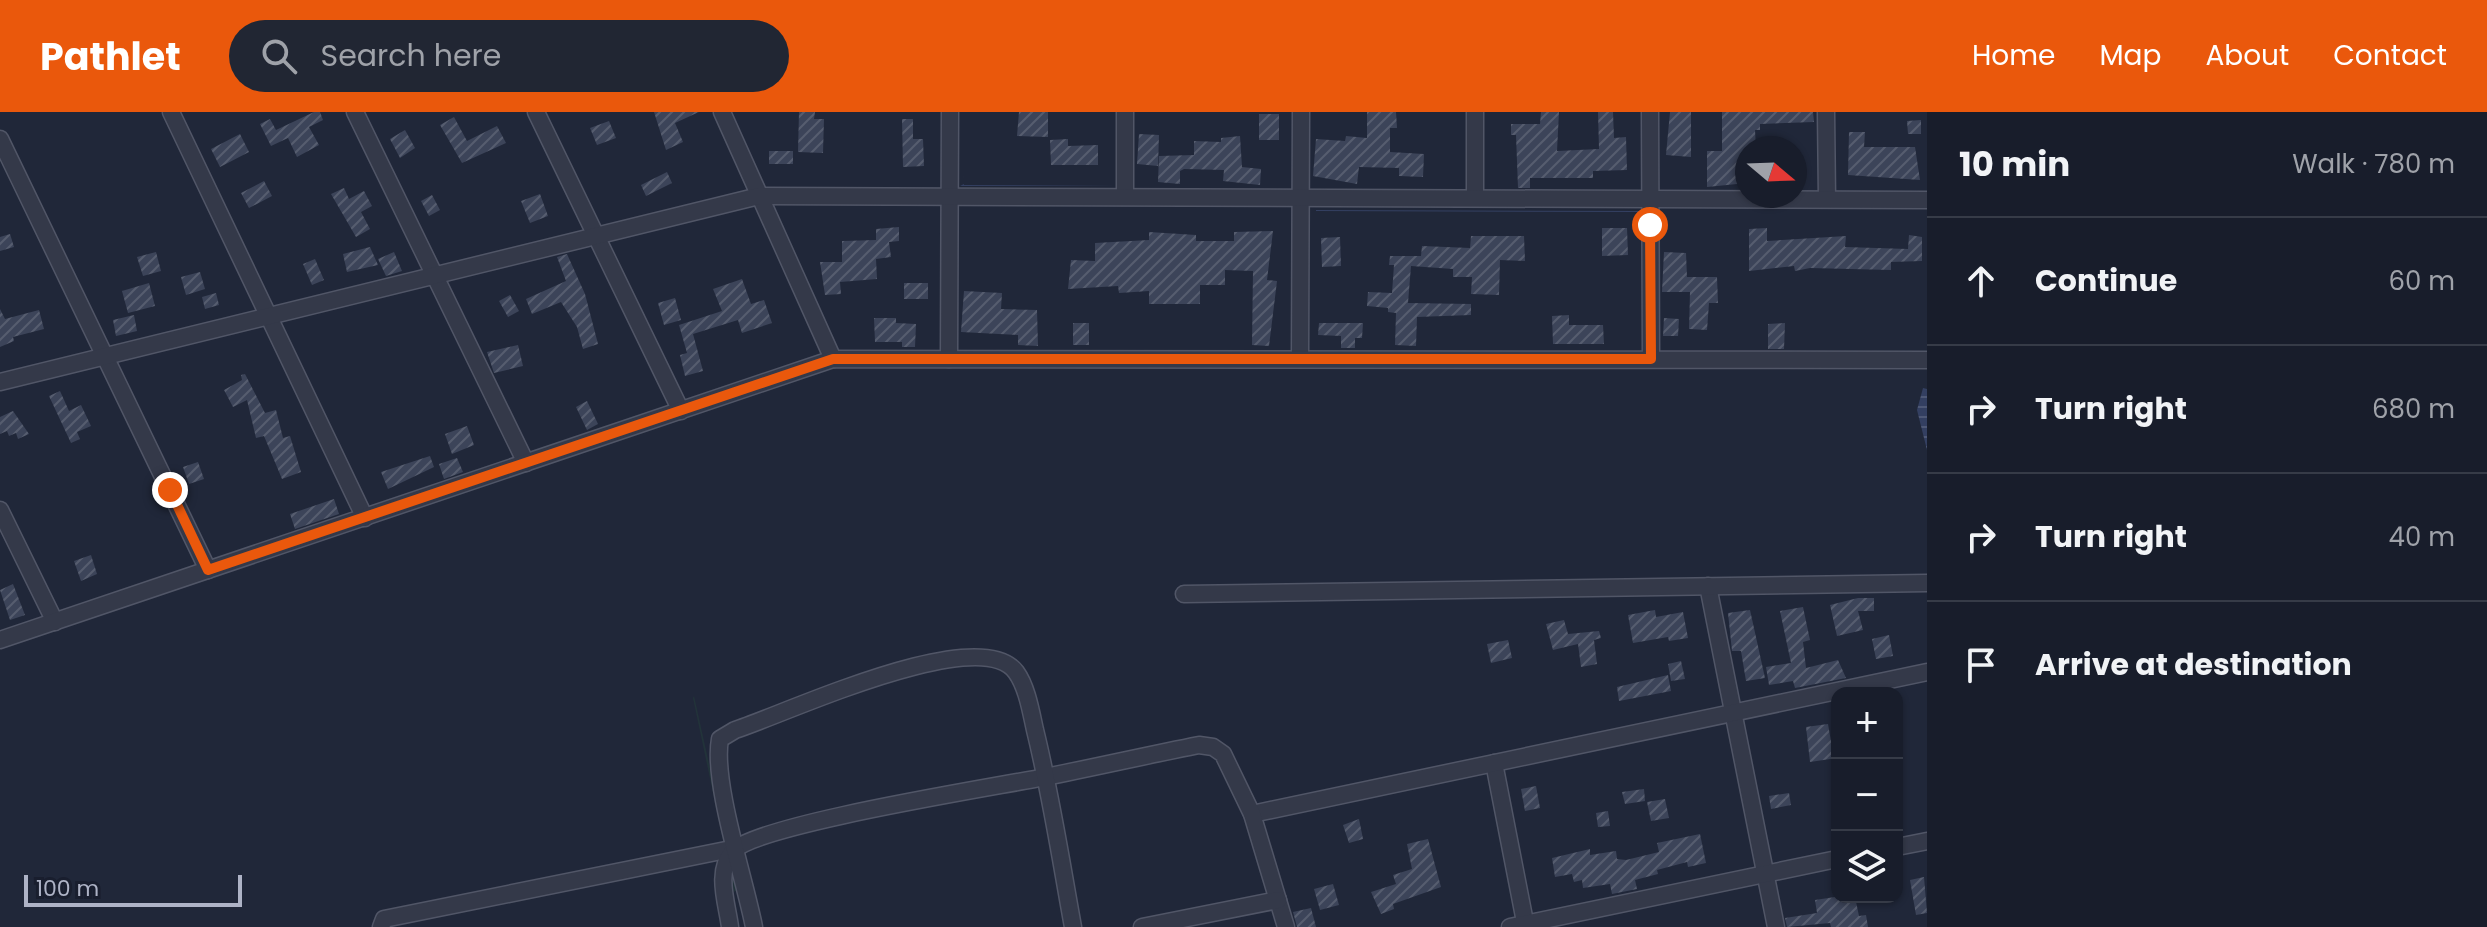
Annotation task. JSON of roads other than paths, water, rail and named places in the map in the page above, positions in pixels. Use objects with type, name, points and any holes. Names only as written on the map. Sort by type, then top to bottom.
[{"type":"street","points":[[171,112],[365,518]]},
{"type":"street","points":[[355,112],[526,463]]},
{"type":"street","points":[[536,112],[681,411]]},
{"type":"street","points":[[722,112],[833,359]]},
{"type":"street","points":[[949,359],[950,112]]},
{"type":"street","points":[[1125,112],[1125,196]]},
{"type":"street","points":[[1300,359],[1301,112]]},
{"type":"street","points":[[1475,112],[1475,197]]},
{"type":"street","points":[[1650,112],[1651,359]]},
{"type":"street","points":[[1826,112],[1827,199]]},
{"type":"street","points":[[0,139],[208,570]]},
{"type":"street","points":[[0,382],[433,273],[759,196],[1301,195],[1927,200]]},
{"type":"street","points":[[0,640],[833,359],[1927,360]]},
{"type":"street","points":[[0,510],[55,622]]},
{"type":"street","points":[[1184,594],[1927,583]]},
{"type":"street","points":[[1708,586],[1776,927]]},
{"type":"street","points":[[754,927],[717,753],[720,739],[735,730],[928,661],[989,658],[1005,662],[1016,673],[1029,707],[1073,927]]},
{"type":"street","points":[[1252,814],[1927,672]]},
{"type":"street","points":[[381,927],[384,919],[736,848],[814,823],[1199,745],[1213,747],[1223,754],[1252,814],[1286,927]]},
{"type":"street","points":[[1494,763],[1521,926],[1831,860]]},
{"type":"street","points":[[1903,846],[1927,841]]},
{"type":"street","points":[[730,927],[723,877],[727,861],[736,848]]},
{"type":"street","points":[[1142,927],[1278,900]]},
{"type":"water","points":[[964,185],[1116,186],[960,186]]},
{"type":"water","points":[[1316,211],[1641,211],[1641,212]]},
{"type":"water","points":[[1923,388],[1927,389],[1927,450],[1917,410]]}]
